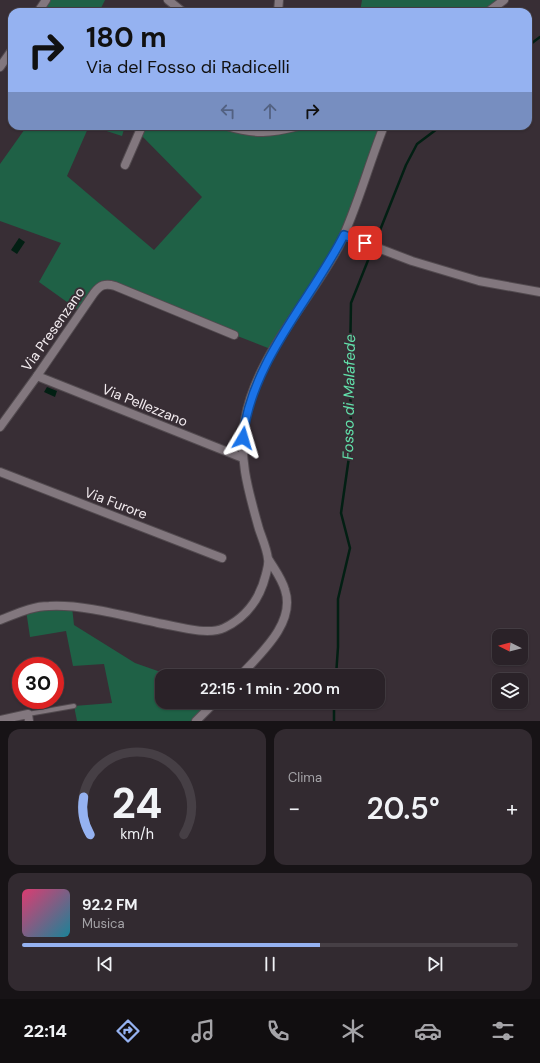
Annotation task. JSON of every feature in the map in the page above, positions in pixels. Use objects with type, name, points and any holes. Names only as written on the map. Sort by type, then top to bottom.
[{"type":"street","points":[[168,0],[180,7]]},
{"type":"street","points":[[493,8],[504,0]]},
{"type":"street","points":[[0,67],[8,56]]},
{"type":"street","points":[[125,165],[140,130]]},
{"type":"street","points":[[244,130],[257,133],[282,130]]},
{"type":"street","points":[[247,669],[272,642],[285,613],[287,603],[286,590],[280,577],[268,560],[247,487],[243,458],[243,438],[249,402],[273,350],[326,268],[344,235],[383,130]]},
{"type":"street","points":[[344,235],[412,261],[479,281],[540,292]]},
{"type":"street","name":"Via Presenzano","points":[[0,427],[94,293],[104,284],[114,286],[234,335]]},
{"type":"street","name":"Via Pellezzano","points":[[37,376],[243,458]]},
{"type":"street","name":"Via Furore","points":[[0,472],[222,558]]},
{"type":"street","points":[[0,620],[21,611],[57,606],[97,611],[187,628],[219,630],[240,617],[253,605],[262,588],[268,560]]},
{"type":"street","points":[[196,721],[208,709]]},
{"type":"street","points":[[0,720],[29,718]]},
{"type":"lane","points":[[29,718],[74,706]]},
{"type":"green space","points":[[45,0],[105,0],[101,8],[40,8]]},
{"type":"green space","points":[[362,0],[503,0],[493,8],[361,8]]},
{"type":"green space","points":[[24,130],[87,130],[67,176],[154,250],[202,197],[138,132],[140,130],[383,130],[344,235],[273,350],[104,284],[81,312],[39,282],[61,243],[0,221],[0,164]]},
{"type":"green space","points":[[103,130],[124,130],[122,136]]},
{"type":"green space","points":[[72,607],[74,625],[135,663],[155,670],[155,709],[208,709],[196,721],[77,721],[74,706],[112,703],[104,664],[73,666],[66,631],[30,637],[26,610]]},
{"type":"shaded area","points":[[19,238],[25,242],[17,254],[11,250]]},
{"type":"shaded area","points":[[47,387],[57,391],[55,397],[44,392]]},
{"type":"waterway","points":[[532,43],[540,37]]},
{"type":"waterway","name":"Fosso di Malafede","points":[[336,669],[338,599],[350,548],[341,513],[351,443],[351,303],[406,165],[417,144],[436,130]]},
{"type":"waterway","name":"Fosso di Malafede","points":[[334,709],[334,721]]},
{"type":"route","points":[[243,438],[249,402],[264,367],[326,268],[344,235],[365,243]]}]
